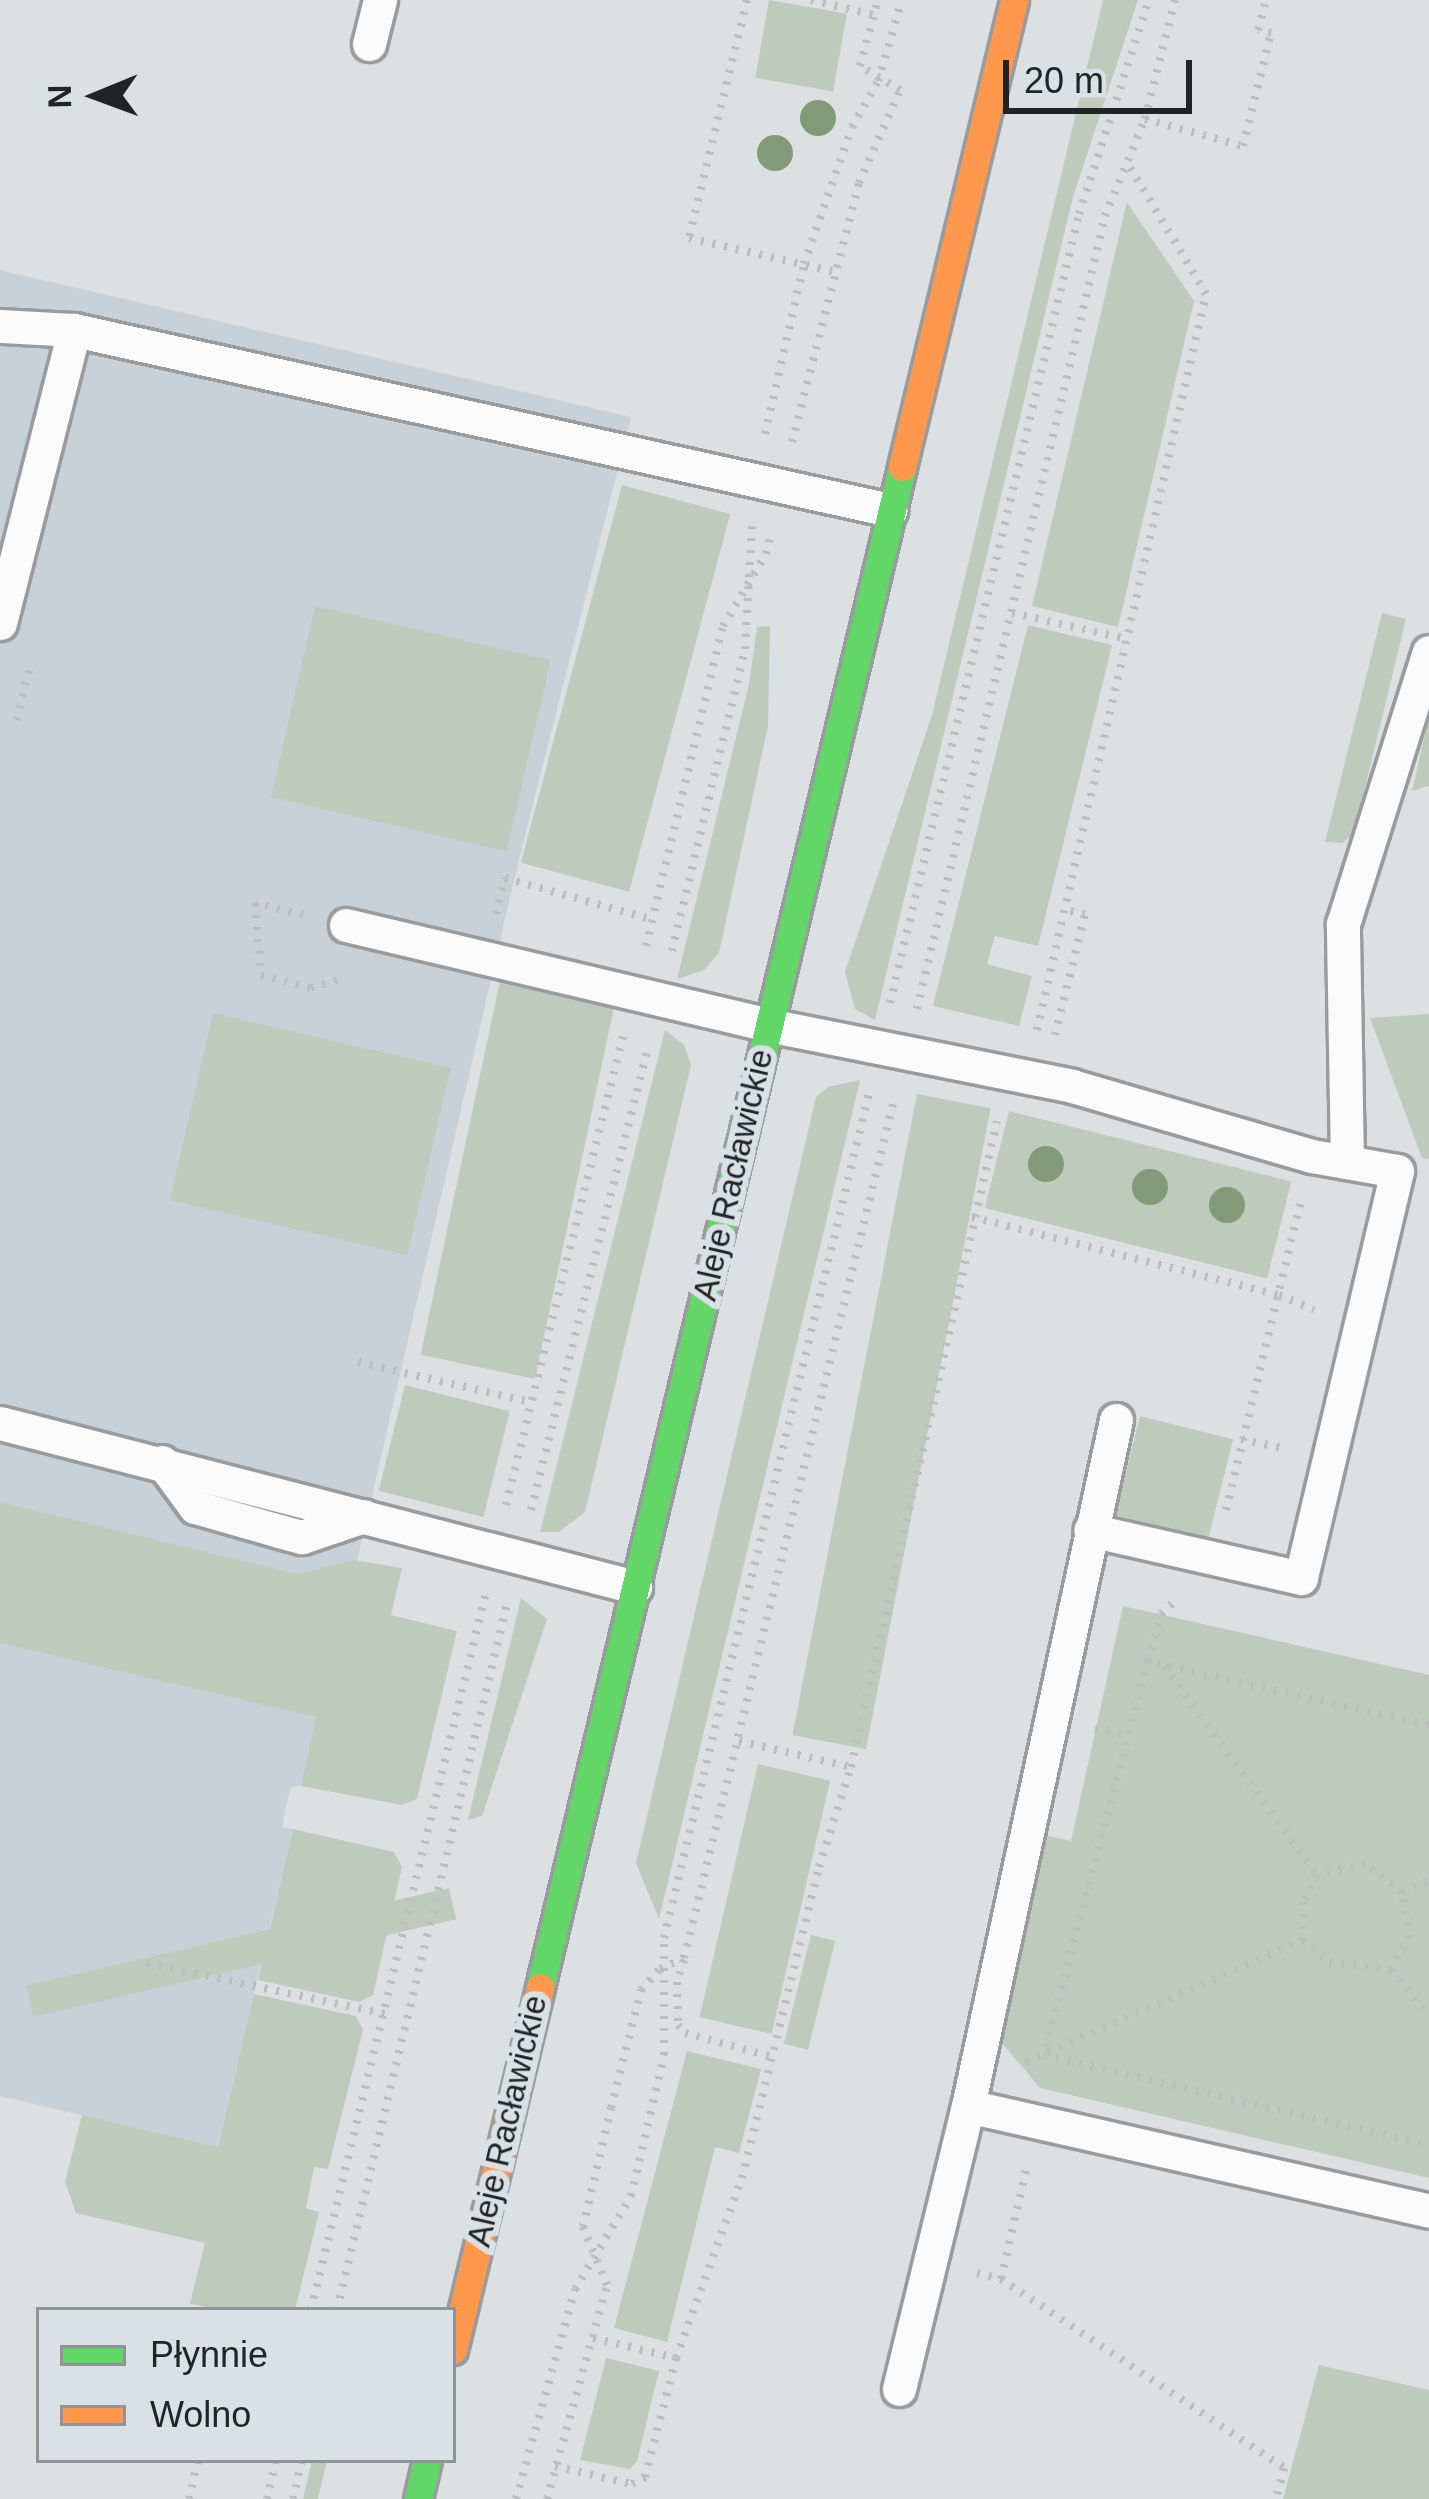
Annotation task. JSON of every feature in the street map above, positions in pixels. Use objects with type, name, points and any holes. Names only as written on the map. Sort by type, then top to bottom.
[{"type":"street","name":"Aleje Racławickie","points":[[456,2337],[1014,0]]},
{"type":"street","points":[[418,2499],[426,2463]]},
{"type":"lane","points":[[369,44],[380,0]]},
{"type":"lane","points":[[0,326],[74,330],[890,510]]},
{"type":"lane","points":[[0,623],[74,330]]},
{"type":"lane","points":[[1347,1162],[1343,924],[1429,652]]},
{"type":"lane","points":[[346,925],[768,1025],[1072,1086],[1312,1156],[1413,1173],[1301,1578],[1090,1529]]},
{"type":"lane","points":[[899,2389],[968,2106],[1116,1420]]},
{"type":"lane","points":[[0,1423],[162,1462],[194,1507],[302,1537],[367,1516],[507,1558],[635,1587]]},
{"type":"lane","points":[[968,2106],[1429,2211]]},
{"type":"path","points":[[747,0],[689,238],[835,272]]},
{"type":"path","points":[[811,0],[875,15]]},
{"type":"path","points":[[312,2307],[647,997],[723,626],[766,554],[859,183],[900,90],[860,66],[878,0]]},
{"type":"path","points":[[772,2057],[685,2033],[678,2025],[677,1982],[739,1741],[1079,214],[1149,0]]},
{"type":"path","points":[[515,2499],[575,2289],[631,2195],[664,2055],[660,1969],[893,1050],[1012,613],[1106,216],[1145,119],[1175,0]]},
{"type":"path","points":[[1145,119],[1244,146],[1271,33],[1258,30],[1266,0]]},
{"type":"path","points":[[1034,1041],[1206,294],[1129,166]]},
{"type":"path","points":[[1012,613],[1126,639]]},
{"type":"path","points":[[1052,1046],[1085,914],[1065,910]]},
{"type":"path","points":[[338,2307],[507,1558],[530,1402],[647,997]]},
{"type":"path","points":[[555,2466],[632,2484],[645,2477],[676,2358],[742,2178],[819,1867],[851,1767],[992,1139]]},
{"type":"path","points":[[1044,2055],[1162,1614],[1215,1558],[1312,1156]]},
{"type":"path","points":[[972,1217],[1279,1294]]},
{"type":"path","points":[[358,1362],[530,1402]]},
{"type":"path","points":[[1148,1661],[1429,1725]]},
{"type":"path","points":[[1163,1665],[1317,1875]]},
{"type":"path","points":[[739,1741],[851,1767]]},
{"type":"path","points":[[1391,1970],[1409,1938],[1402,1892],[1365,1864],[1317,1875],[1303,1902],[1303,1940],[1329,1962],[1391,1970],[1429,2015]]},
{"type":"path","points":[[1402,1892],[1429,1880]]},
{"type":"path","points":[[1021,2064],[1303,1940]]},
{"type":"path","points":[[547,2499],[607,2285],[583,2227],[641,1990],[660,1969],[684,1958]]},
{"type":"path","points":[[147,1963],[385,2014]]},
{"type":"path","points":[[1044,2055],[1429,2145]]},
{"type":"path","points":[[1001,2279],[1036,2122]]},
{"type":"path","points":[[929,2262],[1001,2279],[1284,2468],[1276,2499]]},
{"type":"path","points":[[593,2338],[676,2358]]},
{"type":"path","points":[[189,2499],[198,2463]]},
{"type":"path","points":[[267,2499],[275,2463]]},
{"type":"path","points":[[293,2499],[301,2463]]},
{"type":"shaded area","points":[[0,270],[631,417],[514,880],[319,1726],[301,1786],[291,1787],[287,1802],[282,1827],[293,1829],[218,2147],[0,2096]]},
{"type":"green space","points":[[769,0],[847,14],[833,92],[755,78]]},
{"type":"green space","points":[[1103,0],[1138,0],[1073,197],[875,1020],[855,1009],[845,972],[932,715]]},
{"type":"green space","points":[[1127,202],[1194,301],[1118,627],[1032,606]]},
{"type":"green space","points":[[622,485],[730,514],[629,892],[521,863]]},
{"type":"green space","points":[[315,606],[551,660],[507,851],[271,797]]},
{"type":"green space","points":[[1382,613],[1406,619],[1354,833],[1343,843],[1325,842]]},
{"type":"green space","points":[[1028,625],[1112,645],[1038,946],[995,936],[987,964],[1032,976],[1019,1026],[933,1006]]},
{"type":"green space","points":[[770,626],[768,726],[719,953],[704,970],[677,979],[749,684],[757,627]]},
{"type":"green space","points":[[1429,717],[1429,786],[1412,791]]},
{"type":"green space","points":[[500,981],[614,1005],[535,1379],[421,1355]]},
{"type":"green space","points":[[213,1013],[451,1068],[408,1255],[170,1200]]},
{"type":"green space","points":[[1429,1014],[1429,1159],[1422,1158],[1370,1018]]},
{"type":"green space","points":[[665,1030],[684,1045],[691,1065],[585,1512],[559,1532],[540,1532]]},
{"type":"green space","points":[[860,1080],[659,1919],[636,1863],[816,1097],[828,1087]]},
{"type":"green space","points":[[917,1094],[991,1108],[866,1749],[792,1735]]},
{"type":"green space","points":[[1009,1111],[1291,1181],[1267,1278],[985,1208]]},
{"type":"green space","points":[[405,1385],[510,1411],[483,1517],[379,1491]]},
{"type":"green space","points":[[1140,1416],[1233,1439],[1208,1538],[1115,1515]]},
{"type":"green space","points":[[0,1502],[297,1574],[354,1560],[402,1568],[391,1615],[457,1631],[417,1799],[402,1805],[301,1786],[316,1717],[0,1643]]},
{"type":"green space","points":[[521,1598],[547,1619],[482,1816],[468,1820]]},
{"type":"green space","points":[[1123,1606],[1429,1675],[1429,2178],[1040,2088],[997,2037],[1040,1834],[1071,1841]]},
{"type":"green space","points":[[758,1764],[830,1781],[772,2034],[700,2017]]},
{"type":"green space","points":[[293,1829],[394,1852],[402,1867],[373,1995],[359,2002],[258,1980]]},
{"type":"green space","points":[[449,1888],[456,1919],[33,2017],[26,1986]]},
{"type":"green space","points":[[811,1935],[835,1941],[808,2050],[784,2044]]},
{"type":"green space","points":[[254,1994],[356,2016],[363,2030],[328,2169],[314,2167],[306,2208],[319,2212],[296,2307],[190,2304],[205,2243],[76,2213],[65,2182],[82,2115],[218,2147]]},
{"type":"green space","points":[[687,2051],[761,2069],[739,2153],[715,2147],[667,2342],[614,2328]]},
{"type":"green space","points":[[606,2358],[659,2371],[637,2461],[630,2469],[580,2460]]},
{"type":"green space","points":[[1319,2365],[1429,2390],[1429,2499],[1283,2499]]},
{"type":"green space","points":[[311,2463],[326,2463],[318,2499],[303,2499]]},
{"type":"traffic: fast","points":[[540,1987],[902,467]]},
{"type":"traffic: fast","points":[[418,2499],[426,2463]]},
{"type":"traffic: slow","points":[[902,467],[1014,0]]},
{"type":"traffic: slow","points":[[456,2337],[540,1987]]}]
